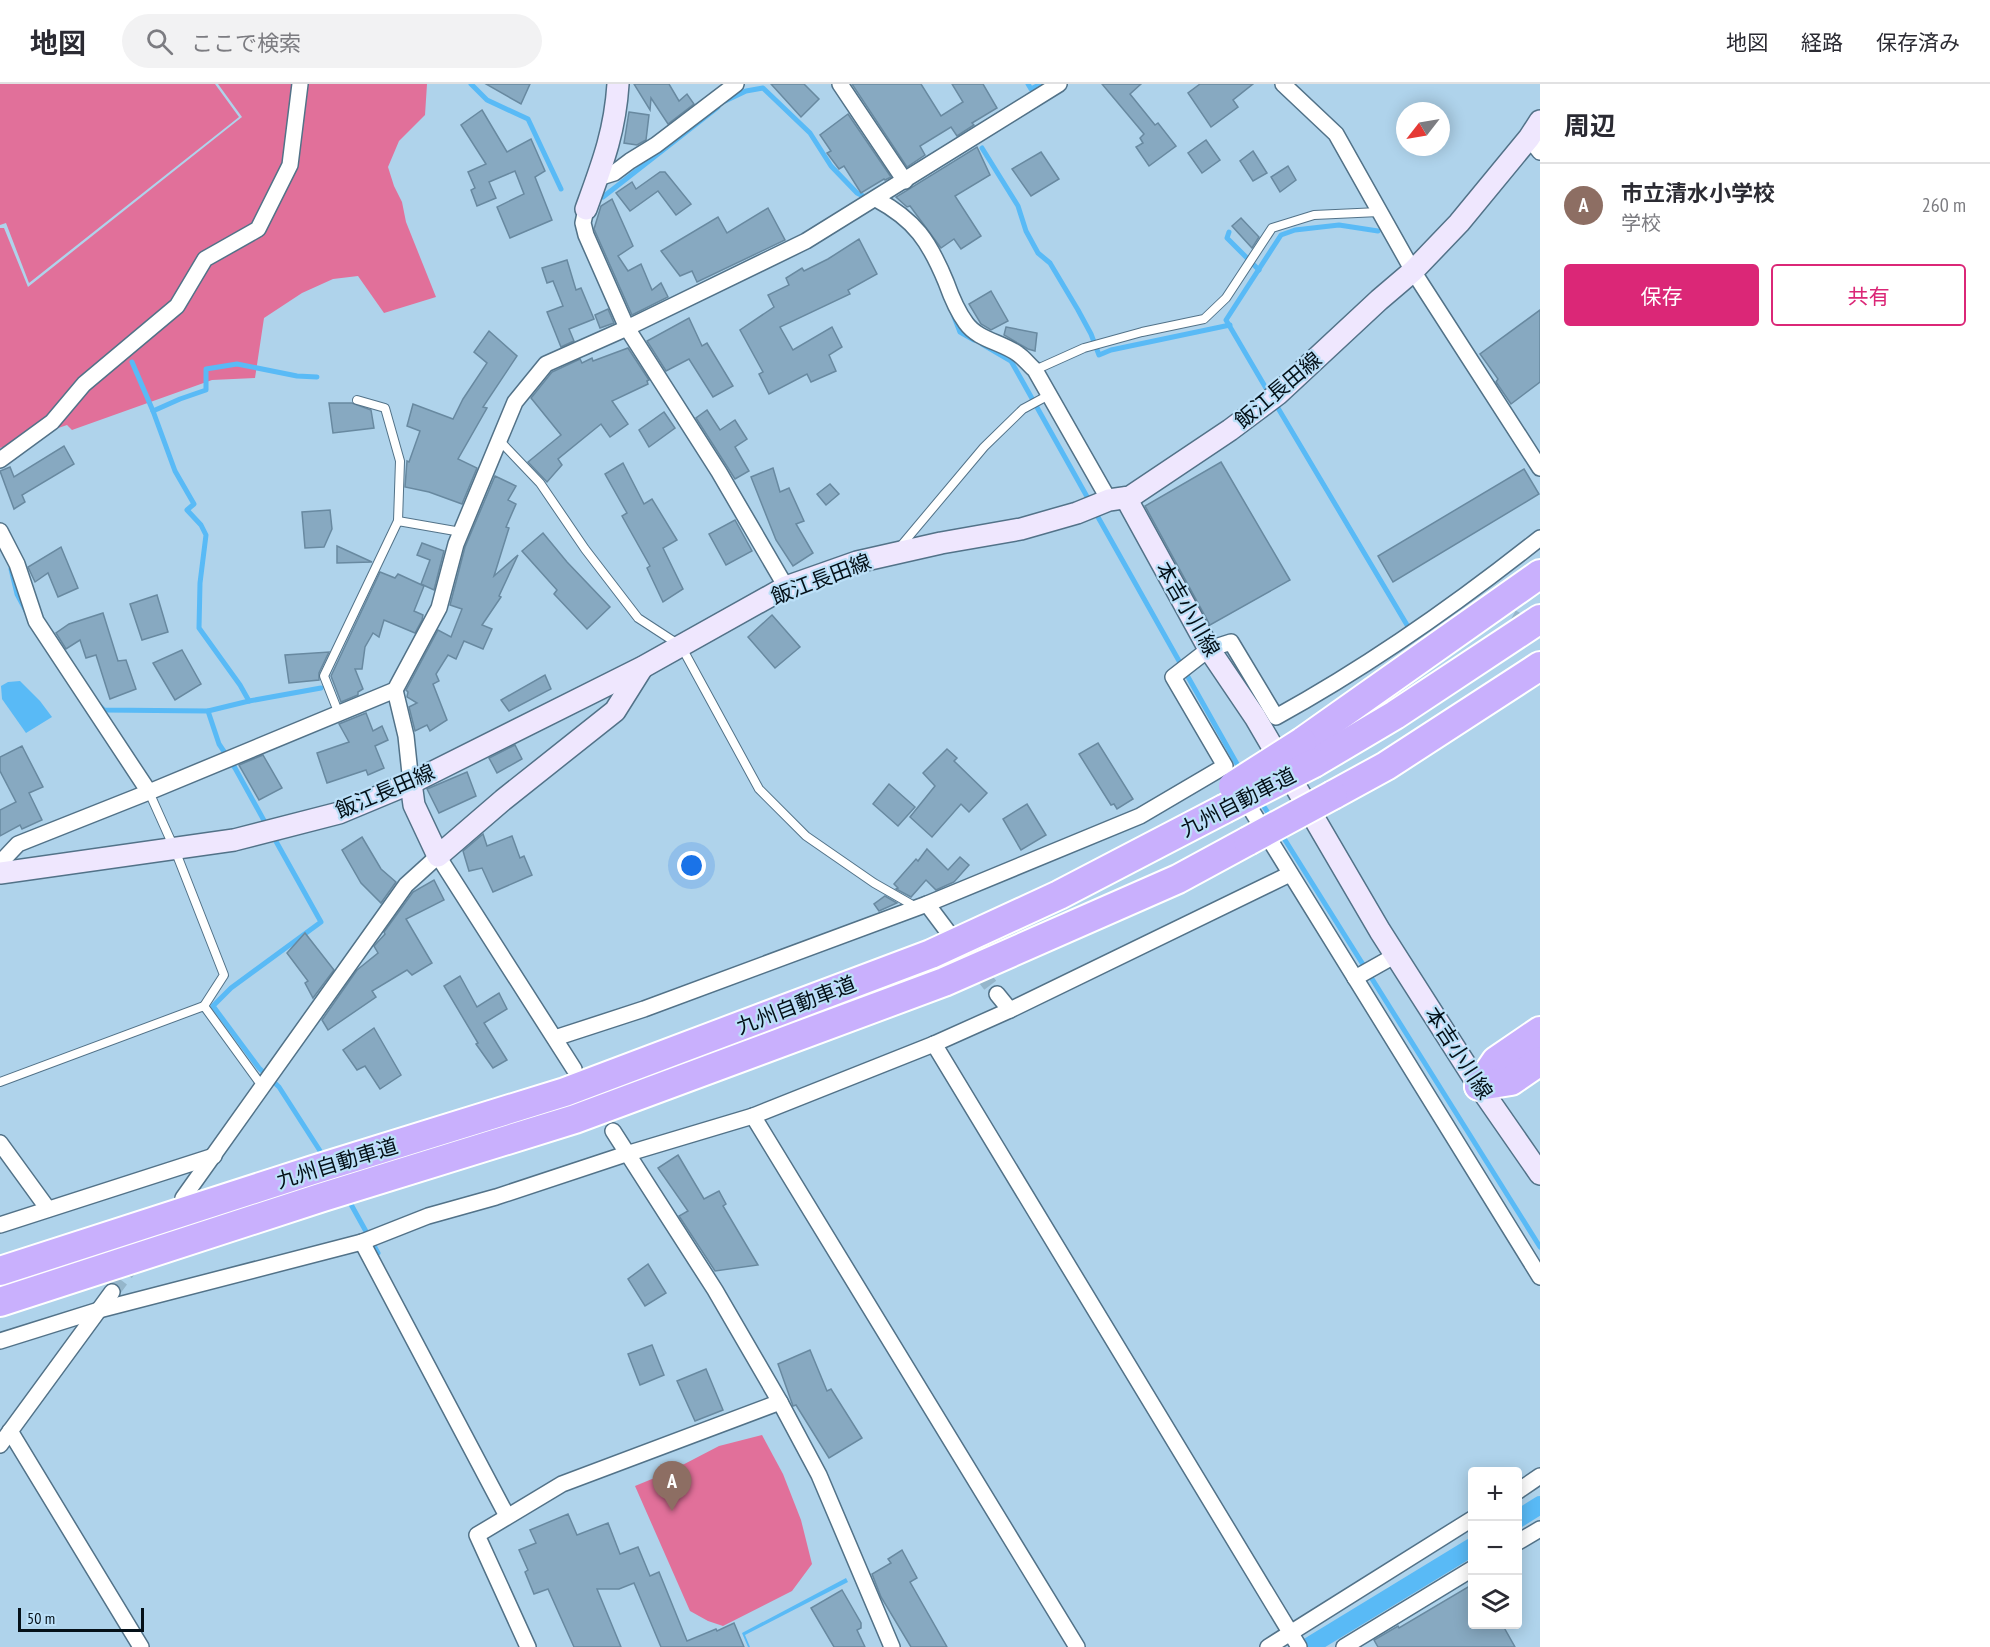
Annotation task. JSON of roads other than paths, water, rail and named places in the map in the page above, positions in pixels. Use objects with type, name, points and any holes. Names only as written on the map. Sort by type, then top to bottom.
[{"type":"highway","points":[[1308,753],[1540,574]]},
{"type":"highway","name":"九州自動車道","points":[[0,1271],[565,1092],[931,954],[1059,895],[1308,753],[1395,715],[1540,619]]},
{"type":"highway","name":"九州自動車道","points":[[0,1302],[323,1197],[575,1119],[944,982],[1178,879],[1386,766],[1540,666]]},
{"type":"highway","points":[[1386,766],[1540,686]]},
{"type":"highway","points":[[1479,1086],[1496,1061],[1540,1031]]},
{"type":"highway","points":[[1479,1086],[1511,1081],[1540,1061]]},
{"type":"main road","points":[[586,209],[607,152],[616,110],[618,84]]},
{"type":"main road","name":"飯江長田線","points":[[0,873],[234,840],[339,813],[411,783],[642,667],[786,587],[857,562],[1021,530],[1130,497],[1230,430],[1278,394],[1413,271],[1536,137]]},
{"type":"main road","name":"本吉小川線","points":[[1118,499],[1209,649],[1255,717],[1380,931],[1479,1086],[1540,1174]]},
{"type":"main road","points":[[411,783],[414,805],[438,856],[503,800],[615,711],[642,667]]},
{"type":"street","points":[[0,460],[52,422],[84,384],[177,306],[205,259],[258,229],[290,165],[300,84]]},
{"type":"street","points":[[598,178],[614,173],[630,160],[656,145],[736,84]]},
{"type":"street","points":[[840,84],[905,181]]},
{"type":"street","points":[[0,863],[18,844],[395,690],[438,608],[461,532],[515,402],[546,364],[627,328],[806,241],[1059,84]]},
{"type":"street","points":[[1283,84],[1336,134],[1413,271],[1540,468]]},
{"type":"street","points":[[876,199],[910,221],[922,237],[935,256],[953,300],[968,326],[980,335],[1018,354],[1035,370],[1118,499]]},
{"type":"street","points":[[586,209],[583,223],[586,235],[627,328],[720,472],[786,587]]},
{"type":"street","points":[[0,531],[16,564],[36,621],[149,792]]},
{"type":"street","points":[[1540,538],[1470,593],[1323,691],[1276,717],[1231,642],[1209,649],[1173,676],[1290,874],[1540,1277]]},
{"type":"street","points":[[1470,593],[1492,606]]},
{"type":"street","points":[[395,690],[406,736],[411,783]]},
{"type":"street","points":[[555,1038],[644,1009],[922,906],[1140,816],[1225,766]]},
{"type":"street","points":[[183,1198],[406,885],[438,856],[574,1069]]},
{"type":"street","points":[[0,1341],[99,1310],[362,1242],[428,1216],[496,1197],[626,1154],[753,1116],[934,1044],[1010,1010],[1290,874]]},
{"type":"street","points":[[922,906],[948,932]]},
{"type":"street","points":[[1355,978],[1396,955]]},
{"type":"street","points":[[998,994],[1010,1010]]},
{"type":"street","points":[[934,1044],[1299,1647]]},
{"type":"street","points":[[753,1116],[1077,1647]]},
{"type":"street","points":[[613,1131],[715,1290],[780,1402],[819,1475],[892,1647]]},
{"type":"street","points":[[0,1143],[48,1209]]},
{"type":"street","points":[[0,1226],[214,1156]]},
{"type":"street","points":[[362,1242],[507,1516]]},
{"type":"street","points":[[0,1445],[112,1292]]},
{"type":"street","points":[[528,1647],[477,1535],[562,1484],[780,1402]]},
{"type":"street","points":[[10,1431],[141,1647]]},
{"type":"street","points":[[1522,1488],[1540,1476]]},
{"type":"street","points":[[1268,1647],[1470,1521]]},
{"type":"street","points":[[1522,1540],[1540,1529]]},
{"type":"street","points":[[1344,1647],[1468,1572]]},
{"type":"lane","points":[[1035,370],[1084,348],[1142,332],[1204,319],[1226,298],[1272,228],[1314,215],[1379,212]]},
{"type":"lane","points":[[896,553],[984,447],[1023,409],[1049,395]]},
{"type":"lane","points":[[339,714],[324,676],[398,521],[400,461],[385,408],[357,400]]},
{"type":"lane","points":[[499,440],[540,483],[585,549],[638,618],[681,646],[759,789],[806,836],[874,883],[922,906]]},
{"type":"lane","points":[[398,521],[461,532]]},
{"type":"lane","points":[[0,1082],[204,1006],[224,975],[175,850],[149,792]]},
{"type":"lane","points":[[204,1006],[261,1086]]},
{"type":"water","points":[[20,681],[52,717],[26,733],[2,699],[1,686],[8,682]]},
{"type":"water","points":[[846,1578],[848,1582],[745,1635],[750,1647],[748,1647],[742,1633]]},
{"type":"waterway","points":[[471,84],[487,100],[528,119],[561,189]]},
{"type":"waterway","points":[[1028,84],[1031,89],[1041,84]]},
{"type":"waterway","points":[[725,101],[746,91],[763,88],[810,133],[831,166],[857,193],[867,198]]},
{"type":"waterway","points":[[603,197],[718,107]]},
{"type":"waterway","points":[[982,148],[1018,206],[1026,231],[1038,253],[1050,263],[1078,310],[1099,355],[1111,350],[1230,325]]},
{"type":"waterway","points":[[1270,395],[1226,320],[1281,235],[1295,230],[1339,225],[1378,231]]},
{"type":"waterway","points":[[1229,232],[1227,238],[1259,270]]},
{"type":"waterway","points":[[953,314],[960,332],[974,340]]},
{"type":"waterway","points":[[982,344],[1011,361],[1090,502]]},
{"type":"waterway","points":[[132,362],[175,471],[194,504],[187,510],[201,525],[206,535],[200,583],[199,628],[249,701],[208,711]]},
{"type":"waterway","points":[[153,411],[206,390],[206,369],[237,364],[297,376],[317,377]]},
{"type":"waterway","points":[[1275,403],[1410,630]]},
{"type":"waterway","points":[[1094,510],[1241,771]]},
{"type":"waterway","points":[[11,569],[17,594],[26,611]]},
{"type":"waterway","points":[[249,701],[321,688]]},
{"type":"waterway","points":[[100,706],[104,710],[208,711],[219,744],[267,826]]},
{"type":"waterway","points":[[1259,799],[1272,819]]},
{"type":"waterway","points":[[1280,832],[1540,1247]]},
{"type":"waterway","points":[[273,836],[321,922],[231,988],[213,1006],[259,1068],[279,1087],[324,1157]]},
{"type":"waterway","points":[[348,1199],[378,1253]]},
{"type":"waterway","points":[[1522,1516],[1540,1505]]},
{"type":"waterway","points":[[1308,1647],[1468,1549]]},
{"type":"tunnel","points":[[1492,606],[1532,628]]},
{"type":"tunnel","points":[[953,937],[997,994]]},
{"type":"tunnel","points":[[112,1292],[136,1260]]},
{"type":"place","name":"市立清水小学校","points":[[672,1511]]}]
